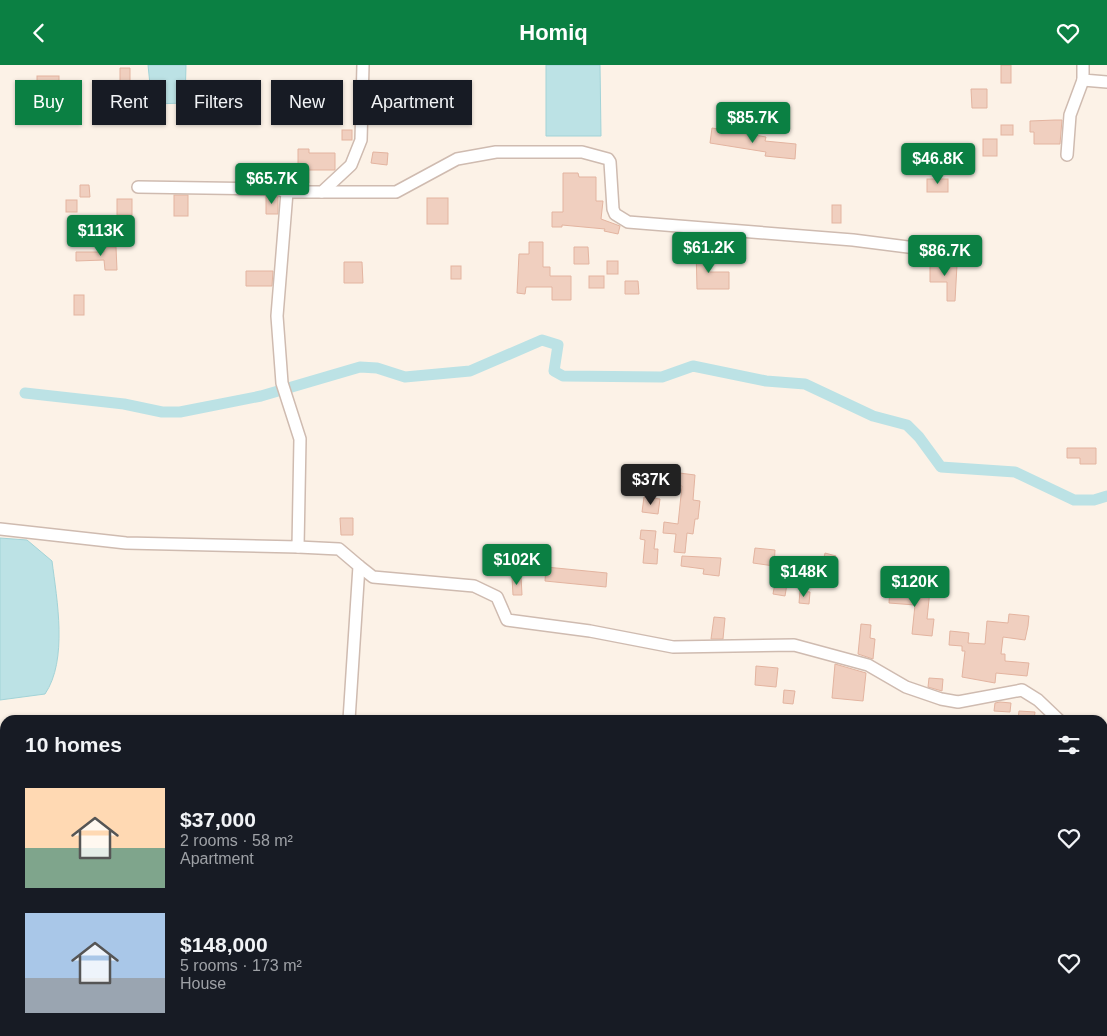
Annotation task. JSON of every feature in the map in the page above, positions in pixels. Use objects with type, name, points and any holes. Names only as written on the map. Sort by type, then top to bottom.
[{"type":"street","points":[[322,192],[351,165],[361,140],[363,65]]},
{"type":"street","points":[[1066,155],[1070,115],[1083,80],[1083,65]]},
{"type":"street","points":[[1083,80],[1107,82]]},
{"type":"street","points":[[138,187],[277,189],[287,192],[396,192],[457,159],[496,152],[582,152],[608,159],[610,162],[613,209],[615,214],[628,222],[844,239],[940,251]]},
{"type":"street","points":[[287,192],[277,316],[282,383],[300,439],[298,547]]},
{"type":"street","points":[[0,529],[126,543],[339,549],[372,577],[474,586],[497,597],[507,620],[590,631],[673,647],[730,647],[773,643],[794,645],[868,665],[906,687],[941,699],[958,702],[1022,690],[1038,700],[1054,715]]},
{"type":"street","points":[[350,715],[359,566]]},
{"type":"water","points":[[148,65],[186,65],[186,80],[176,80],[176,103],[166,104],[166,80],[150,80]]},
{"type":"water","points":[[546,65],[600,65],[601,136],[546,136]]},
{"type":"water","points":[[0,538],[27,540],[52,561],[58,611],[59,647],[52,680],[45,694],[0,700]]},
{"type":"building","points":[[1001,65],[1011,65],[1011,83],[1001,83]]},
{"type":"building","points":[[120,68],[130,68],[130,80],[120,80]]},
{"type":"building","points":[[37,76],[59,76],[59,80],[37,80]]},
{"type":"building","points":[[971,89],[987,89],[987,108],[972,108]]},
{"type":"building","points":[[1062,120],[1060,144],[1034,144],[1034,132],[1030,132],[1030,121]]},
{"type":"building","points":[[1001,125],[1013,125],[1013,135],[1001,135]]},
{"type":"building","points":[[712,128],[766,137],[765,141],[796,144],[795,159],[765,156],[766,152],[710,143]]},
{"type":"building","points":[[342,130],[352,130],[352,140],[342,140]]},
{"type":"building","points":[[983,139],[997,139],[997,156],[983,156]]},
{"type":"building","points":[[298,149],[309,149],[309,153],[335,153],[335,170],[309,170],[309,183],[291,183],[290,164],[298,164]]},
{"type":"building","points":[[373,152],[388,153],[387,165],[371,163]]},
{"type":"building","points":[[563,173],[578,173],[579,177],[596,177],[596,201],[603,201],[601,219],[620,226],[618,234],[604,231],[605,229],[562,225],[562,227],[552,227],[552,212],[563,212]]},
{"type":"building","points":[[927,179],[948,179],[948,192],[927,192]]},
{"type":"building","points":[[80,185],[89,185],[90,197],[80,197]]},
{"type":"building","points":[[174,195],[188,195],[188,216],[174,216]]},
{"type":"building","points":[[266,196],[278,197],[278,214],[266,214]]},
{"type":"building","points":[[427,198],[448,198],[448,224],[427,224]]},
{"type":"building","points":[[117,199],[132,199],[132,215],[117,215]]},
{"type":"building","points":[[66,200],[77,200],[77,212],[66,212]]},
{"type":"building","points":[[832,205],[841,205],[841,223],[832,223]]},
{"type":"building","points":[[703,235],[741,239],[741,248],[702,246]]},
{"type":"building","points":[[529,242],[543,242],[543,267],[550,267],[550,276],[571,276],[571,300],[552,300],[552,287],[526,287],[525,294],[517,293],[519,254],[529,254]]},
{"type":"building","points":[[104,247],[116,247],[117,270],[105,270],[104,260],[76,261],[76,252],[104,252]]},
{"type":"building","points":[[574,247],[588,247],[589,264],[574,264]]},
{"type":"building","points":[[696,247],[707,247],[707,272],[729,272],[729,289],[697,289]]},
{"type":"building","points":[[607,261],[618,261],[618,274],[607,274]]},
{"type":"building","points":[[344,262],[362,262],[363,283],[344,283]]},
{"type":"building","points":[[930,262],[957,265],[955,301],[947,301],[947,282],[930,282]]},
{"type":"building","points":[[451,266],[461,266],[461,279],[451,279]]},
{"type":"building","points":[[246,271],[273,271],[272,286],[246,286]]},
{"type":"building","points":[[589,276],[604,276],[604,288],[589,288]]},
{"type":"building","points":[[625,281],[638,281],[639,294],[625,294]]},
{"type":"building","points":[[74,295],[84,295],[84,315],[74,315]]},
{"type":"building","points":[[1067,448],[1096,448],[1096,464],[1080,464],[1080,458],[1067,458]]},
{"type":"building","points":[[664,471],[695,475],[693,500],[700,501],[698,519],[695,519],[693,534],[687,533],[685,553],[674,552],[676,534],[663,533],[664,522],[678,524],[682,486],[663,484]]},
{"type":"building","points":[[644,497],[660,499],[658,514],[642,512]]},
{"type":"building","points":[[340,518],[353,518],[353,535],[341,535]]},
{"type":"building","points":[[641,530],[656,531],[654,549],[658,549],[657,564],[643,563],[645,540],[640,539]]},
{"type":"building","points":[[755,548],[775,550],[774,566],[753,563]]},
{"type":"building","points":[[825,553],[836,556],[834,564],[823,562]]},
{"type":"building","points":[[682,556],[721,558],[719,576],[703,574],[704,569],[681,566]]},
{"type":"building","points":[[546,567],[607,573],[606,587],[545,581]]},
{"type":"building","points":[[521,576],[522,595],[513,595],[512,577]]},
{"type":"building","points":[[775,583],[787,584],[785,596],[773,594]]},
{"type":"building","points":[[890,587],[930,590],[927,619],[934,619],[932,636],[912,634],[915,605],[889,603]]},
{"type":"building","points":[[800,591],[810,592],[809,604],[799,603]]},
{"type":"building","points":[[1009,614],[1029,616],[1028,626],[1025,640],[1003,637],[1001,654],[1005,654],[1005,661],[1029,663],[1027,676],[996,673],[995,683],[962,677],[965,651],[962,651],[962,646],[949,645],[950,631],[969,633],[968,643],[985,644],[987,621],[1008,623]]},
{"type":"building","points":[[714,617],[725,618],[723,639],[711,639]]},
{"type":"building","points":[[861,624],[871,625],[870,638],[875,639],[873,659],[858,654]]},
{"type":"building","points":[[835,664],[866,673],[863,701],[832,698]]},
{"type":"building","points":[[756,666],[778,668],[776,687],[755,685]]},
{"type":"building","points":[[929,678],[943,679],[942,691],[928,687]]},
{"type":"building","points":[[784,690],[795,691],[793,704],[783,703]]},
{"type":"building","points":[[995,703],[1011,703],[1010,712],[994,711]]},
{"type":"building","points":[[1019,711],[1035,712],[1035,715],[1019,715]]},
{"type":"waterway","points":[[25,393],[124,404],[162,412],[180,412],[261,396],[360,367],[377,368],[405,377],[470,371],[542,340],[558,345],[554,371],[563,376],[662,377],[693,366],[766,381],[805,384],[873,416],[907,425],[919,437],[941,467],[1015,472],[1074,500],[1094,500],[1107,496]]}]
